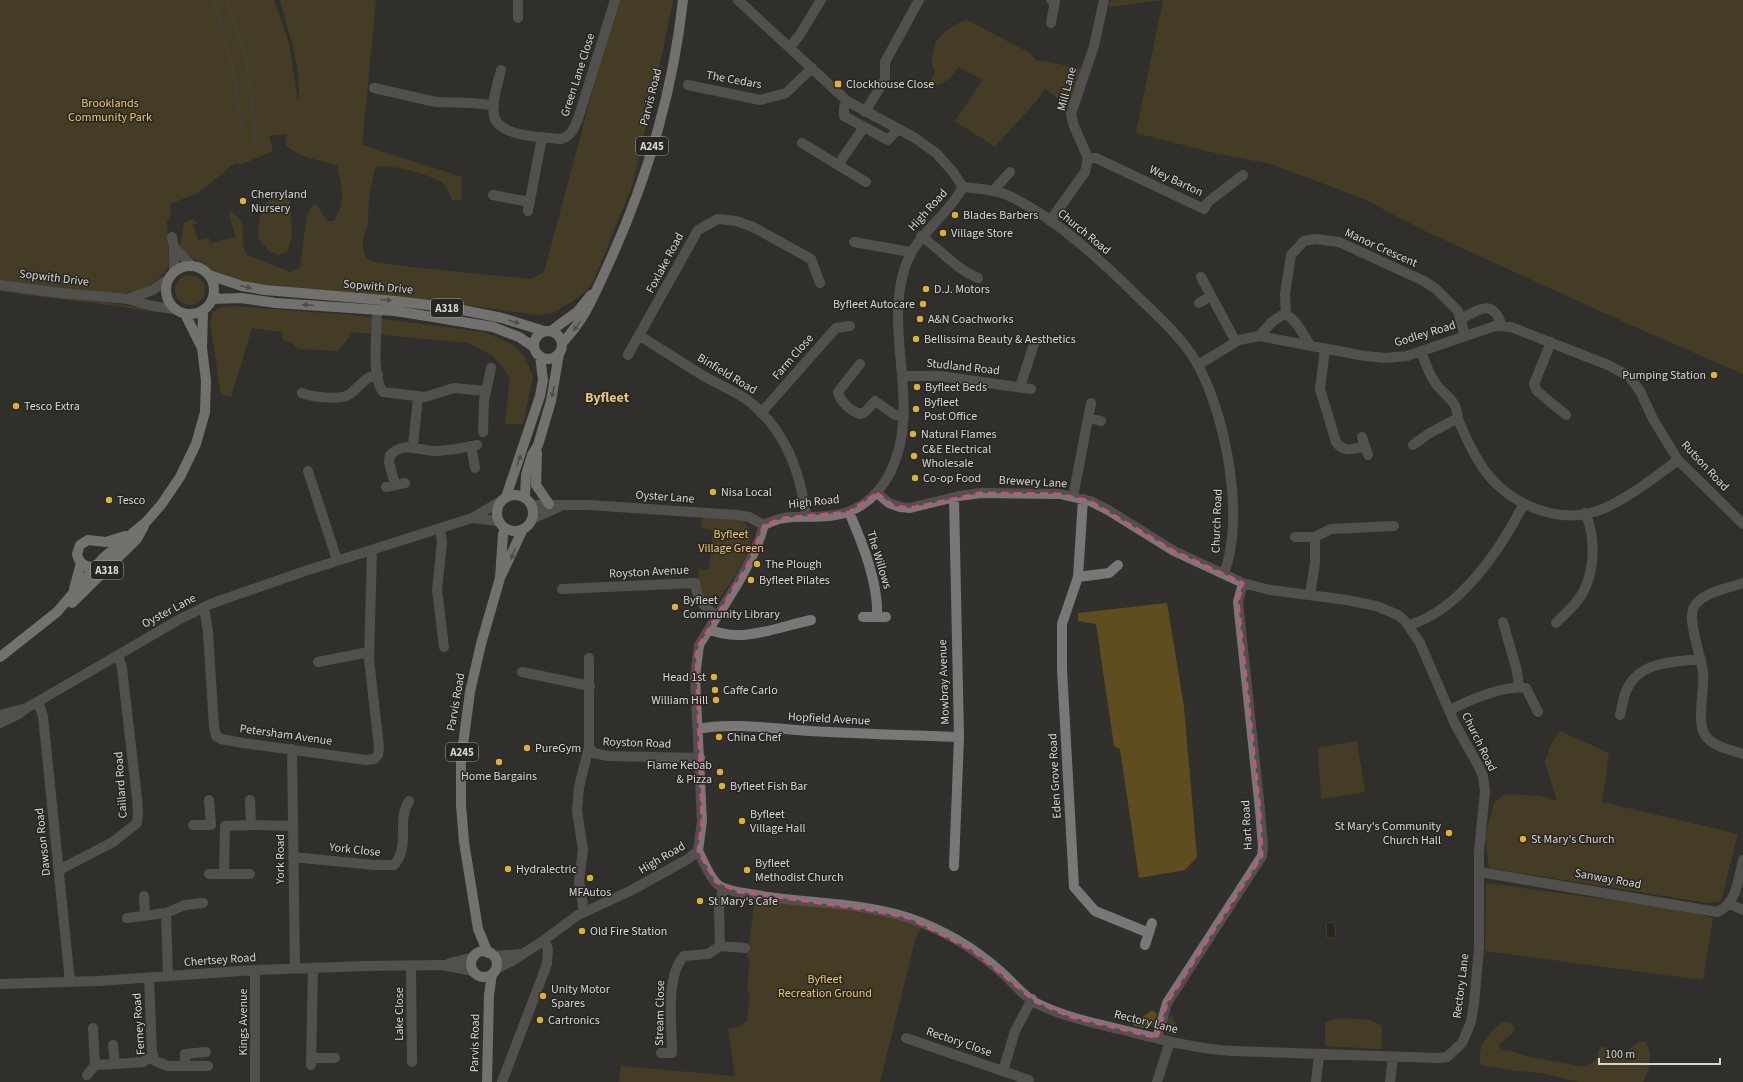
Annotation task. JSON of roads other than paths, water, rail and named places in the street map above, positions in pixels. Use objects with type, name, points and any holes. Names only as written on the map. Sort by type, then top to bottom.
[{"type":"main road","name":"Parvis Road","points":[[562,343],[585,315],[626,227],[646,168],[672,66],[683,0]]},
{"type":"main road","points":[[174,271],[182,267],[192,266]]},
{"type":"main road","name":"Sopwith Drive","points":[[192,266],[198,267],[209,275],[242,286],[265,290],[395,301],[453,308],[502,318],[548,331]]},
{"type":"main road","name":"Sopwith Drive","points":[[168,280],[174,271]]},
{"type":"main road","points":[[185,314],[198,313],[203,310],[212,299],[214,286],[209,275]]},
{"type":"main road","points":[[168,280],[166,295],[174,309]]},
{"type":"main road","name":"Parvis Road","points":[[548,331],[578,311],[599,286]]},
{"type":"main road","name":"Sopwith Drive","points":[[212,299],[241,298],[276,303],[416,314],[493,326],[519,337],[534,347]]},
{"type":"main road","name":"Sopwith Drive","points":[[174,309],[185,314]]},
{"type":"main road","name":"A318","points":[[57,612],[100,562],[147,521],[162,505],[190,461],[206,404],[206,381],[202,348],[203,310]]},
{"type":"main road","name":"A318","points":[[185,314],[202,348]]},
{"type":"main road","points":[[548,331],[559,335],[562,343]]},
{"type":"main road","name":"A245","points":[[534,347],[535,339],[548,331]]},
{"type":"main road","name":"A245","points":[[549,504],[536,485],[538,445],[555,383],[562,343]]},
{"type":"main road","points":[[524,529],[518,531],[506,529],[498,521],[498,507],[504,499],[540,396],[543,380],[540,356],[534,347]]},
{"type":"main road","points":[[540,356],[552,358],[559,354]]},
{"type":"main road","name":"A245","points":[[524,529],[532,518],[528,501],[526,474],[532,455],[538,445]]},
{"type":"main road","points":[[504,499],[512,495],[528,501]]},
{"type":"main road","name":"A318","points":[[0,657],[57,612],[71,604],[98,580],[137,539],[147,521]]},
{"type":"main road","name":"Parvis Road","points":[[500,578],[502,540],[506,529]]},
{"type":"main road","name":"Parvis Road","points":[[476,955],[478,929],[464,842],[461,806],[461,760],[470,692],[481,644],[500,578],[524,529]]},
{"type":"main road","name":"A318","points":[[98,542],[104,552],[100,562],[88,567],[81,563],[77,554],[80,545],[88,540],[106,542],[118,539],[136,530]]},
{"type":"main road","name":"A318","points":[[67,601],[75,588],[81,563]]},
{"type":"main road","name":"Parvis Road","points":[[478,929],[491,954]]},
{"type":"main road","points":[[491,954],[496,962],[494,972],[477,974],[472,964],[476,955],[491,954]]},
{"type":"main road","name":"Parvis Road","points":[[487,1082],[489,1004],[494,972]]},
{"type":"main road","name":"Parvis Road","points":[[477,974],[489,1004]]},
{"type":"street","points":[[518,0],[518,18]]},
{"type":"street","name":"Green Lane Close","points":[[501,70],[494,105],[494,115],[497,123],[502,128],[511,132],[561,139],[567,137],[572,133],[578,119],[615,0]]},
{"type":"street","name":"High Road","points":[[494,972],[584,912],[630,891],[688,859],[698,851],[702,821],[695,678],[696,655],[699,645],[756,548],[764,525],[779,519],[832,515],[849,512],[877,493],[886,480],[897,456],[903,429],[904,416],[903,376],[898,328],[898,300],[903,273],[910,252],[921,236],[957,198],[963,187],[953,172],[936,153],[915,138],[847,101],[746,4],[738,0]]},
{"type":"street","points":[[790,47],[799,36],[821,0]]},
{"type":"street","points":[[865,112],[885,79],[885,62],[919,0]]},
{"type":"street","points":[[1051,0],[1055,1],[1051,23]]},
{"type":"street","name":"Mill Lane","points":[[1088,158],[1074,126],[1072,114],[1094,46],[1104,0]]},
{"type":"street","name":"The Cedars","points":[[688,85],[760,100],[786,93],[812,68]]},
{"type":"street","points":[[374,88],[436,102],[494,105]]},
{"type":"street","points":[[847,101],[844,107],[844,116],[864,127],[888,140],[898,129]]},
{"type":"street","points":[[838,165],[864,127]]},
{"type":"street","points":[[493,195],[528,206],[542,136]]},
{"type":"street","points":[[802,143],[866,182]]},
{"type":"street","points":[[1050,221],[1085,172],[1088,158]]},
{"type":"street","name":"Wey Barton","points":[[1088,158],[1096,158],[1204,209],[1208,202],[1243,175]]},
{"type":"street","points":[[993,191],[1010,172]]},
{"type":"street","name":"Church Road","points":[[963,187],[993,191],[1008,195],[1050,221],[1098,259],[1155,313],[1176,336],[1198,365],[1217,414],[1232,479],[1230,558],[1224,573],[1243,583],[1270,590],[1347,600],[1376,606],[1398,615],[1409,625],[1420,643],[1449,711],[1483,776],[1485,791],[1480,831],[1479,872]]},
{"type":"street","name":"Foxlake Road","points":[[628,355],[698,230],[718,219],[736,221],[752,227],[811,260],[820,282]]},
{"type":"street","points":[[921,236],[937,247],[967,273],[978,278]]},
{"type":"street","points":[[172,237],[174,247],[174,271]]},
{"type":"street","name":"Manor Crescent","points":[[1286,314],[1285,294],[1291,256],[1304,241],[1315,239],[1339,242],[1350,246],[1424,281],[1458,311],[1465,336]]},
{"type":"street","points":[[854,242],[910,252]]},
{"type":"street","name":"Sopwith Drive","points":[[174,247],[192,266]]},
{"type":"street","points":[[1201,277],[1236,342]]},
{"type":"street","name":"Sopwith Drive","points":[[128,299],[147,293],[168,280]]},
{"type":"street","name":"Sopwith Drive","points":[[0,285],[60,294],[128,299],[152,306],[174,309]]},
{"type":"street","points":[[1199,303],[1211,296]]},
{"type":"street","points":[[1461,319],[1486,308],[1494,310],[1498,315],[1502,326]]},
{"type":"street","points":[[377,311],[378,374],[379,387],[383,392],[425,397],[454,388],[486,390]]},
{"type":"street","points":[[1259,336],[1272,322],[1286,314],[1296,324],[1310,346]]},
{"type":"street","name":"Farm Close","points":[[761,413],[836,328],[850,326]]},
{"type":"street","name":"Godley Road","points":[[1198,365],[1236,342],[1246,338],[1259,336],[1365,356],[1386,358],[1406,356],[1495,326],[1502,326],[1510,327],[1551,342],[1608,365],[1629,376],[1635,383],[1644,400]]},
{"type":"street","name":"Binfield Road","points":[[640,336],[749,402],[761,413],[784,443],[793,461],[803,492],[806,517]]},
{"type":"street","points":[[1020,387],[1035,341]]},
{"type":"street","points":[[1551,342],[1534,384],[1537,391],[1564,409]]},
{"type":"street","points":[[1325,348],[1320,389],[1336,442],[1340,447],[1346,449],[1365,446]]},
{"type":"street","points":[[1420,351],[1436,384],[1454,404],[1458,418],[1481,465],[1498,486],[1523,505],[1539,511],[1567,514],[1585,514],[1604,509],[1625,498],[1678,460]]},
{"type":"street","points":[[860,364],[838,392],[841,399],[851,409],[860,414],[875,401],[895,415],[904,416]]},
{"type":"street","points":[[483,432],[486,390],[491,368]]},
{"type":"street","points":[[302,393],[342,398],[348,395],[362,381],[378,374]]},
{"type":"street","name":"Studland Road","points":[[903,376],[939,376],[1031,389]]},
{"type":"street","points":[[413,446],[418,397]]},
{"type":"street","name":"Rutson Road","points":[[1644,400],[1653,419],[1678,460],[1743,524]]},
{"type":"street","name":"Eden Grove Road","points":[[1091,403],[1078,498],[1078,577],[1062,624],[1062,669],[1074,887],[1095,911],[1150,928],[1145,945]]},
{"type":"street","points":[[1089,418],[1101,421]]},
{"type":"street","points":[[1412,445],[1428,434],[1458,418]]},
{"type":"street","points":[[395,485],[389,462],[390,455],[393,452],[413,446],[436,451],[474,446],[475,468]]},
{"type":"street","points":[[308,471],[338,560]]},
{"type":"street","name":"Brewery Lane","points":[[877,493],[889,503],[900,508],[910,508],[980,493],[1029,492],[1060,494],[1078,498],[1108,510],[1174,551],[1224,573]]},
{"type":"street","name":"Mowbray Avenue","points":[[954,498],[959,737],[954,866]]},
{"type":"street","name":"Oyster Lane","points":[[0,715],[25,708],[38,702],[204,607],[240,592],[472,518],[504,499]]},
{"type":"street","name":"Oyster Lane","points":[[528,501],[563,505],[589,505],[737,515],[749,517],[764,525]]},
{"type":"street","name":"Oyster Lane","points":[[532,518],[563,505]]},
{"type":"street","points":[[1409,625],[1420,622],[1446,605],[1469,584],[1493,556],[1513,525],[1523,505]]},
{"type":"street","name":"The Willows","points":[[849,512],[859,535],[882,617],[863,617]]},
{"type":"street","points":[[1556,623],[1578,600],[1586,586],[1593,554],[1590,522],[1585,514]]},
{"type":"street","name":"Oyster Lane","points":[[472,518],[498,521]]},
{"type":"street","points":[[1295,537],[1314,537],[1331,529],[1377,522],[1394,526]]},
{"type":"street","points":[[440,529],[442,542],[437,590],[444,647]]},
{"type":"street","points":[[1310,595],[1315,563],[1314,537]]},
{"type":"street","name":"Petersham Avenue","points":[[204,607],[208,632],[214,727],[216,736],[228,741],[366,760],[374,759],[378,755],[378,729],[370,671],[369,652],[372,550]]},
{"type":"street","points":[[1078,577],[1109,574],[1118,566]]},
{"type":"street","name":"Royston Avenue","points":[[562,589],[695,582],[700,601],[706,608],[717,616]]},
{"type":"street","name":"Hart Road","points":[[1157,1038],[1167,1004],[1262,856],[1263,846],[1260,810],[1238,602],[1243,583]]},
{"type":"street","points":[[1743,583],[1706,596],[1697,602],[1693,609],[1692,627],[1701,659],[1703,673],[1702,723],[1705,735],[1713,743],[1743,754]]},
{"type":"street","points":[[708,629],[720,634],[739,636],[797,618],[811,620]]},
{"type":"street","points":[[1503,622],[1517,671],[1518,687]]},
{"type":"street","points":[[318,662],[369,652]]},
{"type":"street","name":"Caillard Road","points":[[59,870],[112,842],[137,823],[138,814],[136,790],[122,668],[118,655]]},
{"type":"street","name":"Royston Road","points":[[589,658],[589,747],[593,753],[598,755],[700,758]]},
{"type":"street","points":[[1620,715],[1626,691],[1635,677],[1650,666],[1701,659]]},
{"type":"street","points":[[522,672],[590,686]]},
{"type":"street","points":[[1449,711],[1478,698],[1518,687],[1526,688],[1538,712]]},
{"type":"street","name":"Dawson Road","points":[[38,702],[43,716],[70,982]]},
{"type":"street","name":"Oyster Lane","points":[[0,722],[19,714],[25,708]]},
{"type":"street","name":"Hopfield Avenue","points":[[698,729],[707,727],[758,728],[959,737]]},
{"type":"street","points":[[584,912],[578,880],[583,850],[577,811],[579,787],[589,747]]},
{"type":"street","name":"York Road","points":[[292,749],[295,969]]},
{"type":"street","points":[[209,800],[210,825]]},
{"type":"street","points":[[250,800],[250,825]]},
{"type":"street","name":"York Close","points":[[293,857],[374,866],[394,866],[400,859],[404,845],[405,807],[410,801]]},
{"type":"street","points":[[192,826],[293,826]]},
{"type":"street","points":[[224,874],[225,826]]},
{"type":"street","points":[[698,851],[710,874],[723,888],[719,910],[720,946],[745,948]]},
{"type":"street","points":[[1743,860],[1734,896],[1729,904],[1743,910]]},
{"type":"street","name":"Rectory Lane","points":[[723,888],[778,899],[856,908],[909,918],[932,927],[972,950],[1001,972],[1019,990],[1032,999],[1072,1017],[1157,1038],[1214,1050],[1319,1055],[1448,1057],[1462,1044],[1470,1022],[1478,977],[1479,872]]},
{"type":"street","name":"Sanway Road","points":[[1479,872],[1652,900],[1706,911],[1717,912],[1724,909],[1729,904]]},
{"type":"street","points":[[209,874],[250,874]]},
{"type":"street","points":[[144,896],[145,916]]},
{"type":"street","points":[[127,918],[166,913],[185,906],[203,903]]},
{"type":"street","points":[[166,913],[168,976]]},
{"type":"street","points":[[502,1082],[547,964],[548,948],[544,940]]},
{"type":"street","name":"Stream Close","points":[[662,1052],[672,1052],[672,980],[678,962],[684,956],[708,954],[720,946]]},
{"type":"street","name":"High Road","points":[[491,954],[522,954]]},
{"type":"street","name":"Chertsey Road","points":[[0,984],[149,978],[255,970],[442,965],[476,955]]},
{"type":"street","name":"Chertsey Road","points":[[442,965],[477,974]]},
{"type":"street","name":"Lake Close","points":[[412,966],[412,1062]]},
{"type":"street","points":[[313,968],[311,1062],[335,1058]]},
{"type":"street","name":"Kings Avenue","points":[[252,1076],[255,970]]},
{"type":"street","name":"Ferney Road","points":[[149,978],[152,1056],[155,1061],[168,1066],[208,1066]]},
{"type":"street","name":"Rectory Close","points":[[1004,1071],[1016,1031],[1032,999]]},
{"type":"street","points":[[87,1074],[95,1065],[93,1028]]},
{"type":"street","name":"Rectory Close","points":[[906,1038],[1029,1080]]},
{"type":"street","points":[[1157,1082],[1170,1041]]},
{"type":"street","points":[[113,1045],[115,1064]]},
{"type":"street","points":[[184,1066],[186,1054],[206,1052]]},
{"type":"street","points":[[1316,1082],[1319,1055]]},
{"type":"street","points":[[95,1065],[143,1062],[152,1056]]},
{"type":"street","points":[[1390,1082],[1393,1057]]},
{"type":"waterway","points":[[213,0],[233,68],[242,130]]},
{"type":"waterway","points":[[227,0],[245,52],[255,126],[254,148]]},
{"type":"waterway","points":[[297,0],[300,8]]},
{"type":"place","name":"Clockhouse Close","points":[[838,84]]},
{"type":"place","name":"Cherryland Nursery","points":[[243,201]]},
{"type":"place","name":"Blades Barbers","points":[[955,215]]},
{"type":"place","name":"Village Store","points":[[943,233]]},
{"type":"place","name":"D.J. Motors","points":[[926,289]]},
{"type":"place","name":"Byfleet Autocare","points":[[923,304]]},
{"type":"place","name":"A&N Coachworks","points":[[920,319]]},
{"type":"place","name":"Bellissima Beauty & Aesthetics","points":[[916,339]]},
{"type":"place","name":"Pumping Station","points":[[1714,375]]},
{"type":"place","name":"Byfleet Beds","points":[[917,387]]},
{"type":"place","name":"Tesco Extra","points":[[16,406]]},
{"type":"place","name":"Byfleet Post Office","points":[[916,409]]},
{"type":"place","name":"Natural Flames","points":[[913,434]]},
{"type":"place","name":"C&E Electrical Wholesale","points":[[914,456]]},
{"type":"place","name":"Co-op Food","points":[[915,478]]},
{"type":"place","name":"Nisa Local","points":[[713,492]]},
{"type":"place","name":"Tesco","points":[[109,500]]},
{"type":"place","name":"The Plough","points":[[757,564]]},
{"type":"place","name":"Byfleet Pilates","points":[[751,580]]},
{"type":"place","name":"Byfleet Community Library","points":[[675,607]]},
{"type":"place","name":"Head 1st","points":[[714,677]]},
{"type":"place","name":"Caffe Carlo","points":[[715,690]]},
{"type":"place","name":"William Hill","points":[[716,700]]},
{"type":"place","name":"China Chef","points":[[719,737]]},
{"type":"place","name":"PureGym","points":[[527,748]]},
{"type":"place","name":"Home Bargains","points":[[499,762]]},
{"type":"place","name":"Flame Kebab & Pizza","points":[[720,772]]},
{"type":"place","name":"Byfleet Fish Bar","points":[[722,786]]},
{"type":"place","name":"Byfleet Village Hall","points":[[742,821]]},
{"type":"place","name":"St Mary's Community Church Hall","points":[[1449,833]]},
{"type":"place","name":"St Mary's Church","points":[[1523,839]]},
{"type":"place","name":"Hydralectric","points":[[508,869]]},
{"type":"place","name":"Byfleet Methodist Church","points":[[747,870]]},
{"type":"place","name":"MFAutos","points":[[590,878]]},
{"type":"place","name":"St Mary's Cafe","points":[[700,901]]},
{"type":"place","name":"Old Fire Station","points":[[582,931]]},
{"type":"place","name":"Unity Motor Spares","points":[[543,996]]},
{"type":"place","name":"Cartronics","points":[[540,1020]]},
{"type":"district","name":"Byfleet","points":[[607,398]]},
{"type":"park label","name":"Brooklands Community Park","points":[[110,110]]},
{"type":"park label","name":"Byfleet Village Green","points":[[731,541]]},
{"type":"park label","name":"Byfleet Recreation Ground","points":[[825,986]]}]
